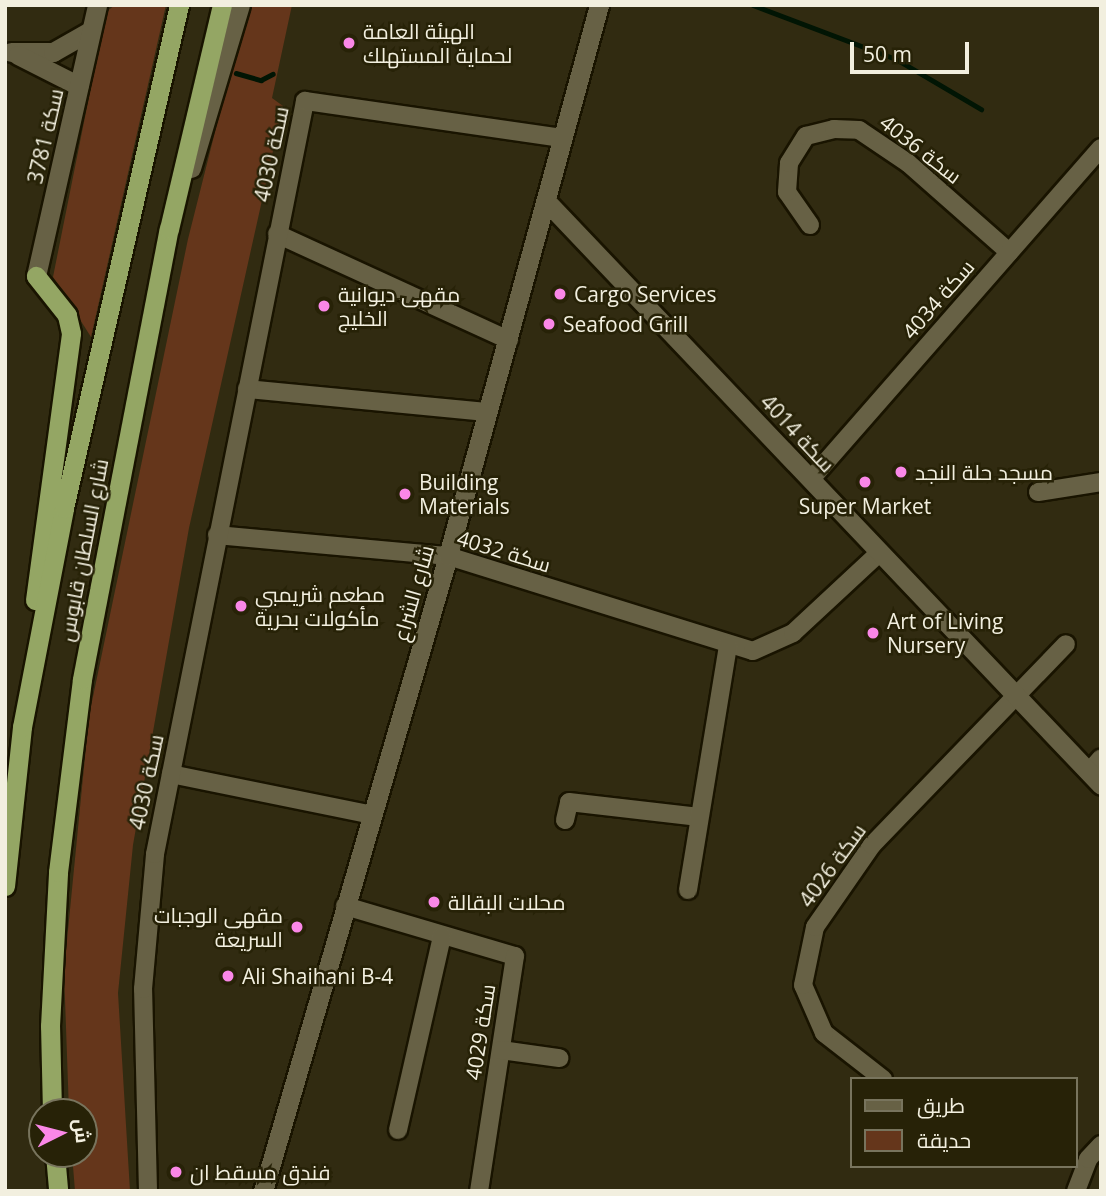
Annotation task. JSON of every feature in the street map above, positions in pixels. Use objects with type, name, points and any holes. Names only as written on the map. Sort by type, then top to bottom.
[{"type":"highway","name":"شارع السلطان قابوس","points":[[5,886],[22,727],[64,508],[179,5]]},
{"type":"highway","name":"شارع السلطان قابوس","points":[[52,1098],[50,1026],[58,872],[82,679],[169,229],[222,5]]},
{"type":"highway","points":[[22,727],[40,551],[71,333],[67,315],[36,276]]},
{"type":"highway","points":[[56,1168],[58,1191]]},
{"type":"street","name":"سكة 3781","points":[[36,276],[97,5]]},
{"type":"street","points":[[169,229],[217,94],[240,5]]},
{"type":"street","name":"شارع الشراع","points":[[263,1191],[448,556],[599,5]]},
{"type":"street","points":[[8,51],[53,52],[90,31]]},
{"type":"street","points":[[8,51],[79,86]]},
{"type":"street","name":"سكة 4030","points":[[148,1191],[145,948],[155,854],[305,101],[563,138]]},
{"type":"street","name":"سكة 4036","points":[[810,225],[787,192],[789,163],[806,136],[834,129],[859,131],[908,163],[1009,252]]},
{"type":"street","name":"سكة 4034","points":[[811,480],[1101,148]]},
{"type":"street","name":"سكة 4014","points":[[547,202],[1016,695],[1097,772]]},
{"type":"street","points":[[277,234],[509,340]]},
{"type":"street","points":[[247,389],[488,412]]},
{"type":"street","points":[[1038,492],[1101,482]]},
{"type":"street","name":"سكة 4032","points":[[217,535],[448,556],[753,651],[793,633],[879,553]]},
{"type":"street","points":[[688,890],[728,645]]},
{"type":"street","points":[[1016,695],[1066,645]]},
{"type":"street","name":"سكة 4026","points":[[880,1077],[824,1033],[803,985],[815,927],[872,845],[1016,695]]},
{"type":"street","points":[[171,774],[372,815]]},
{"type":"street","points":[[565,820],[569,802],[699,817]]},
{"type":"street","name":"سكة 4029","points":[[345,906],[515,956],[479,1191]]},
{"type":"street","points":[[398,1130],[442,936]]},
{"type":"street","points":[[501,1050],[559,1058]]},
{"type":"street","points":[[1076,1191],[1082,1158],[1101,1145]]},
{"type":"green space","points":[[115,5],[166,5],[91,337],[53,277],[106,12]]},
{"type":"green space","points":[[247,5],[292,5],[272,98],[283,106],[189,528],[133,845],[118,993],[130,1191],[75,1191],[73,1168],[98,1168],[98,1098],[69,1098],[64,971],[89,716],[188,239]]},
{"type":"waterway","points":[[753,5],[896,59],[981,109]]},
{"type":"waterway","points":[[236,73],[261,80],[273,74]]},
{"type":"place","name":"الهيئة العامة لحماية المستهلك","points":[[349,43]]},
{"type":"place","name":"Cargo Services","points":[[560,294]]},
{"type":"place","name":"مقهى ديوانية الخليج","points":[[324,306]]},
{"type":"place","name":"Seafood Grill","points":[[549,324]]},
{"type":"place","name":"مسجد حلة النجد","points":[[901,472]]},
{"type":"place","name":"Super Market","points":[[865,482]]},
{"type":"place","name":"Building Materials","points":[[405,494]]},
{"type":"place","name":"مطعم شريمبي مأكولات بحرية","points":[[241,606]]},
{"type":"place","name":"Art of Living Nursery","points":[[873,633]]},
{"type":"place","name":"محلات البقالة","points":[[434,902]]},
{"type":"place","name":"مقهى الوجبات السريعة","points":[[297,927]]},
{"type":"place","name":"Ali Shaihani B-4","points":[[228,976]]},
{"type":"place","name":"فندق مسقط ان","points":[[176,1172]]}]
